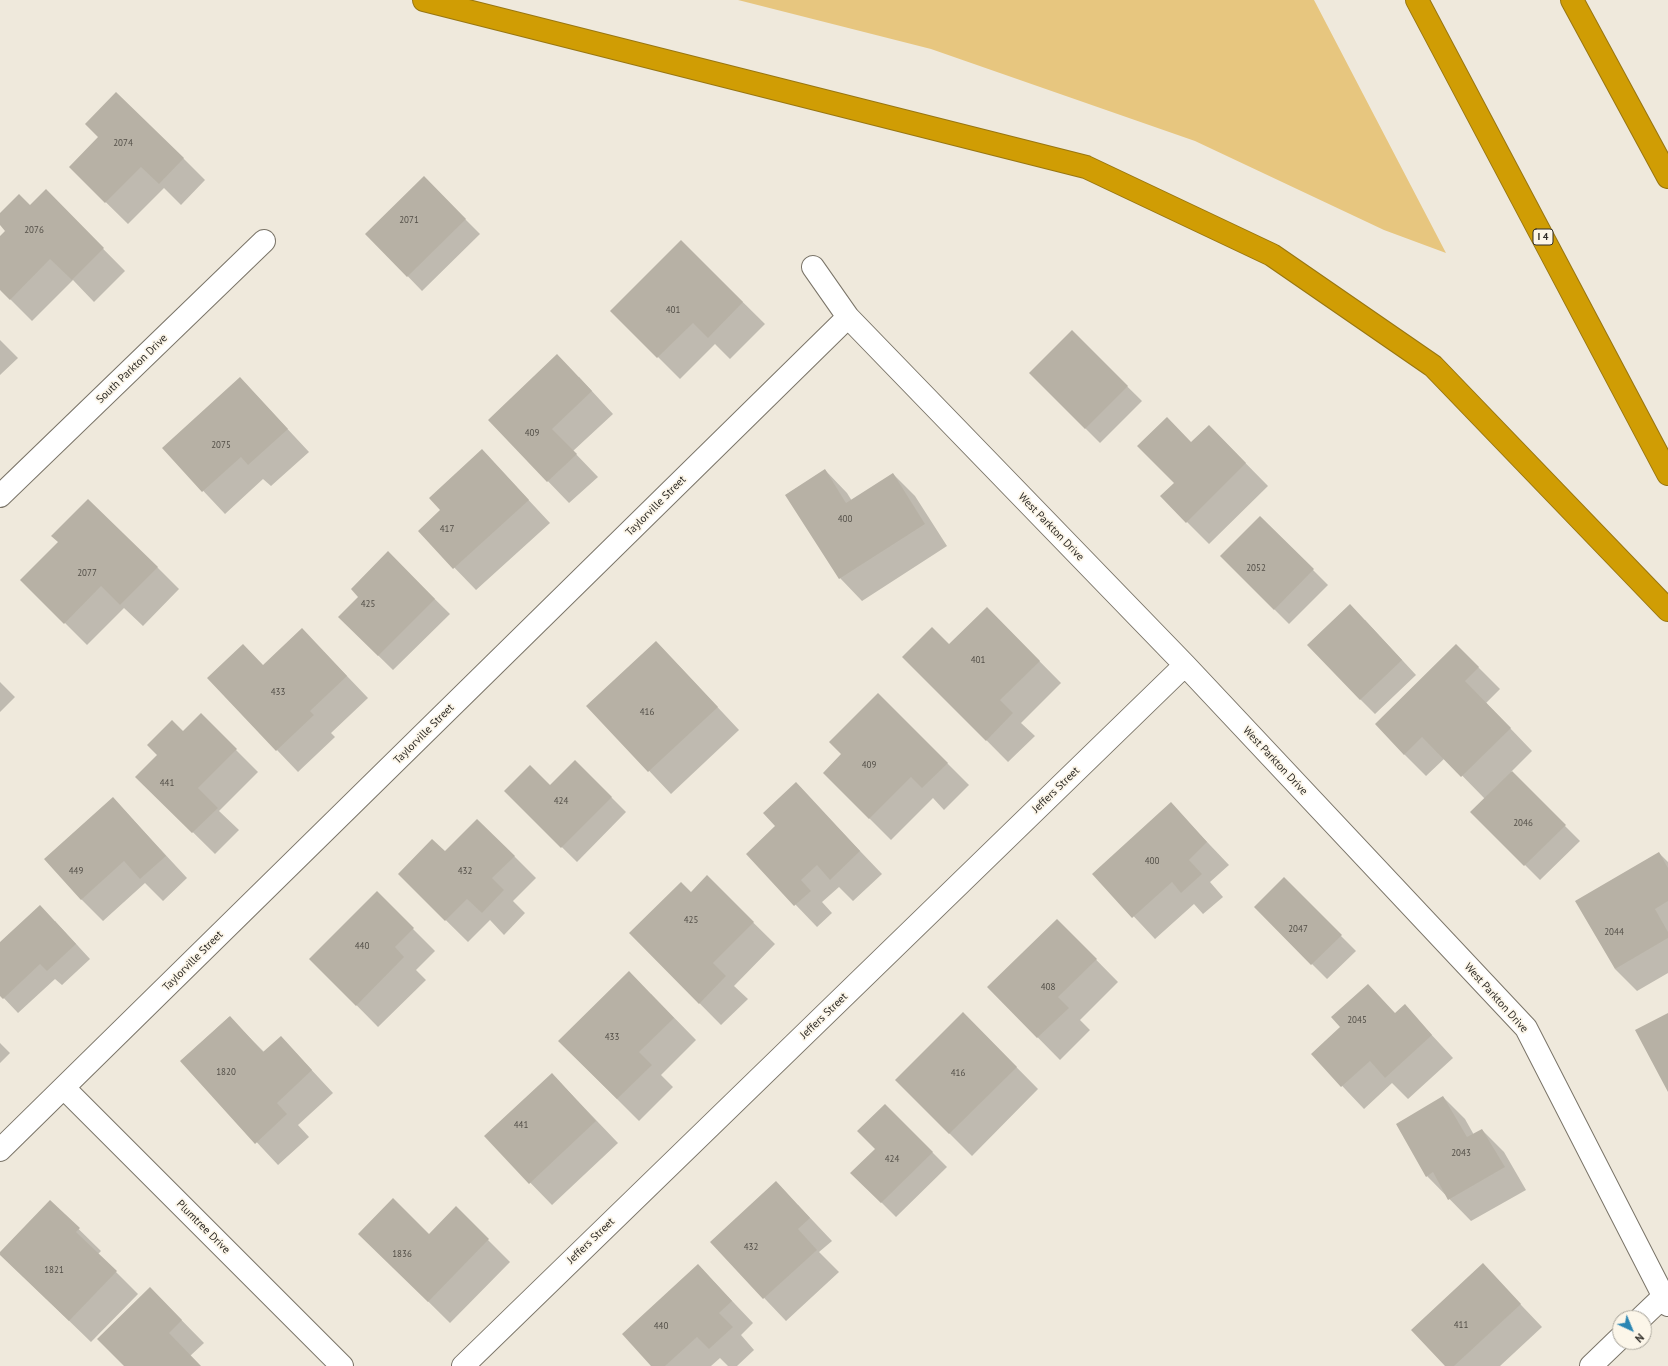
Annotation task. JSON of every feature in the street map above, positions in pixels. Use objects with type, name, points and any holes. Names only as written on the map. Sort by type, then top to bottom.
[{"type":"highway","points":[[424,0],[1086,167],[1272,255],[1433,366],[1668,610]]},
{"type":"highway","name":"I 4","points":[[1417,0],[1668,474]]},
{"type":"highway","points":[[1572,0],[1668,177]]},
{"type":"street","name":"South Parkton Drive","points":[[0,496],[264,241]]},
{"type":"street","name":"West Parkton Drive","points":[[813,267],[848,317],[1185,665],[1526,1028],[1666,1301]]},
{"type":"street","name":"Taylorville Street","points":[[0,1150],[848,317]]},
{"type":"street","name":"Jeffers Street","points":[[463,1366],[1185,665]]},
{"type":"street","name":"Plumtree Drive","points":[[64,1088],[342,1366]]},
{"type":"street","points":[[1652,1311],[1666,1301]]},
{"type":"street","points":[[1591,1366],[1612,1346]]},
{"type":"shaded area","points":[[738,0],[1314,0],[1446,253],[1384,230],[1195,141],[931,49]]},
{"type":"building","points":[[116,92],[184,158],[159,184],[141,167],[105,203],[69,167],[98,137],[85,124]]},
{"type":"building","points":[[424,176],[466,219],[407,277],[365,234]]},
{"type":"building","points":[[46,189],[104,248],[72,280],[50,259],[10,300],[0,290],[0,236],[5,231],[0,225],[0,213],[19,194],[30,205]]},
{"type":"building","points":[[681,240],[743,302],[708,338],[693,323],[657,358],[610,311]]},
{"type":"building","points":[[1072,330],[1128,386],[1085,429],[1029,373]]},
{"type":"building","points":[[557,354],[592,391],[552,429],[577,454],[547,482],[488,420]]},
{"type":"building","points":[[240,377],[288,429],[248,465],[241,457],[202,492],[162,448]]},
{"type":"building","points":[[1167,417],[1191,442],[1209,425],[1246,463],[1186,523],[1160,496],[1174,483],[1137,446]]},
{"type":"building","points":[[482,449],[529,500],[453,569],[418,531],[440,510],[429,498]]},
{"type":"building","points":[[825,469],[846,503],[893,473],[925,524],[839,579],[785,495]]},
{"type":"building","points":[[88,499],[158,567],[120,605],[101,586],[64,624],[20,580],[58,542],[51,536]]},
{"type":"building","points":[[1260,516],[1314,569],[1274,610],[1220,556]]},
{"type":"building","points":[[388,551],[435,599],[378,656],[338,617],[358,597],[351,589]]},
{"type":"building","points":[[1350,604],[1402,660],[1360,700],[1307,645]]},
{"type":"building","points":[[987,607],[1040,661],[1000,700],[1013,713],[986,741],[902,657],[932,627],[949,644]]},
{"type":"building","points":[[302,628],[347,676],[310,711],[314,715],[276,751],[207,678],[243,644],[263,665]]},
{"type":"building","points":[[656,641],[718,707],[648,772],[586,706]]},
{"type":"building","points":[[1456,644],[1479,667],[1465,681],[1511,728],[1461,777],[1422,737],[1404,755],[1375,724]]},
{"type":"building","points":[[878,693],[948,763],[922,788],[911,777],[869,819],[823,773],[841,754],[829,742]]},
{"type":"building","points":[[201,713],[237,749],[198,788],[218,808],[192,833],[135,777],[157,755],[147,745],[172,720],[183,731]]},
{"type":"building","points":[[575,760],[612,797],[561,848],[504,791],[530,765],[550,785]]},
{"type":"building","points":[[1512,771],[1566,825],[1524,866],[1470,812]]},
{"type":"building","points":[[796,782],[860,851],[830,880],[817,865],[801,880],[811,891],[794,906],[746,854],[775,826],[763,813]]},
{"type":"building","points":[[113,797],[166,856],[140,879],[124,861],[81,900],[44,859]]},
{"type":"building","points":[[1171,802],[1207,842],[1189,860],[1202,874],[1181,893],[1172,882],[1132,918],[1092,874]]},
{"type":"building","points":[[477,819],[515,856],[492,878],[504,890],[482,913],[467,899],[445,921],[398,874],[432,839],[445,851]]},
{"type":"building","points":[[1659,852],[1668,868],[1668,901],[1655,909],[1668,932],[1668,938],[1615,969],[1575,901]]},
{"type":"building","points":[[707,875],[754,922],[713,963],[726,976],[699,1004],[629,933],[681,882],[691,892]]},
{"type":"building","points":[[1284,877],[1342,935],[1311,965],[1254,907]]},
{"type":"building","points":[[377,891],[414,928],[395,947],[404,957],[356,1006],[309,959]]},
{"type":"building","points":[[40,905],[76,944],[47,971],[40,964],[3,999],[0,996],[0,942]]},
{"type":"building","points":[[1057,919],[1097,959],[1058,997],[1069,1008],[1037,1038],[987,987]]},
{"type":"building","points":[[629,971],[674,1018],[639,1052],[652,1065],[617,1099],[558,1041]]},
{"type":"building","points":[[1368,984],[1395,1013],[1405,1004],[1432,1035],[1385,1078],[1370,1061],[1341,1087],[1311,1054],[1340,1027],[1331,1017]]},
{"type":"building","points":[[963,1012],[1017,1067],[949,1134],[895,1080]]},
{"type":"building","points":[[1668,1013],[1668,1092],[1635,1030]]},
{"type":"building","points":[[230,1016],[263,1052],[281,1036],[312,1070],[277,1103],[287,1114],[255,1144],[180,1061]]},
{"type":"building","points":[[552,1073],[596,1121],[529,1184],[484,1136]]},
{"type":"building","points":[[1443,1096],[1467,1137],[1482,1129],[1505,1167],[1448,1200],[1433,1172],[1426,1177],[1396,1124]]},
{"type":"building","points":[[885,1104],[933,1152],[881,1203],[850,1173],[875,1149],[857,1131]]},
{"type":"building","points":[[776,1181],[810,1218],[798,1229],[817,1250],[763,1299],[710,1242]]},
{"type":"building","points":[[393,1198],[429,1234],[456,1206],[489,1239],[428,1302],[358,1234]]},
{"type":"building","points":[[50,1200],[80,1228],[76,1232],[117,1271],[69,1321],[0,1255],[0,1252]]},
{"type":"building","points":[[1483,1263],[1521,1304],[1454,1366],[1445,1366],[1411,1330]]},
{"type":"building","points":[[698,1264],[732,1301],[719,1313],[733,1327],[709,1349],[697,1337],[665,1366],[651,1366],[622,1334]]},
{"type":"building","points":[[150,1287],[182,1320],[169,1333],[201,1366],[124,1366],[97,1339]]}]
